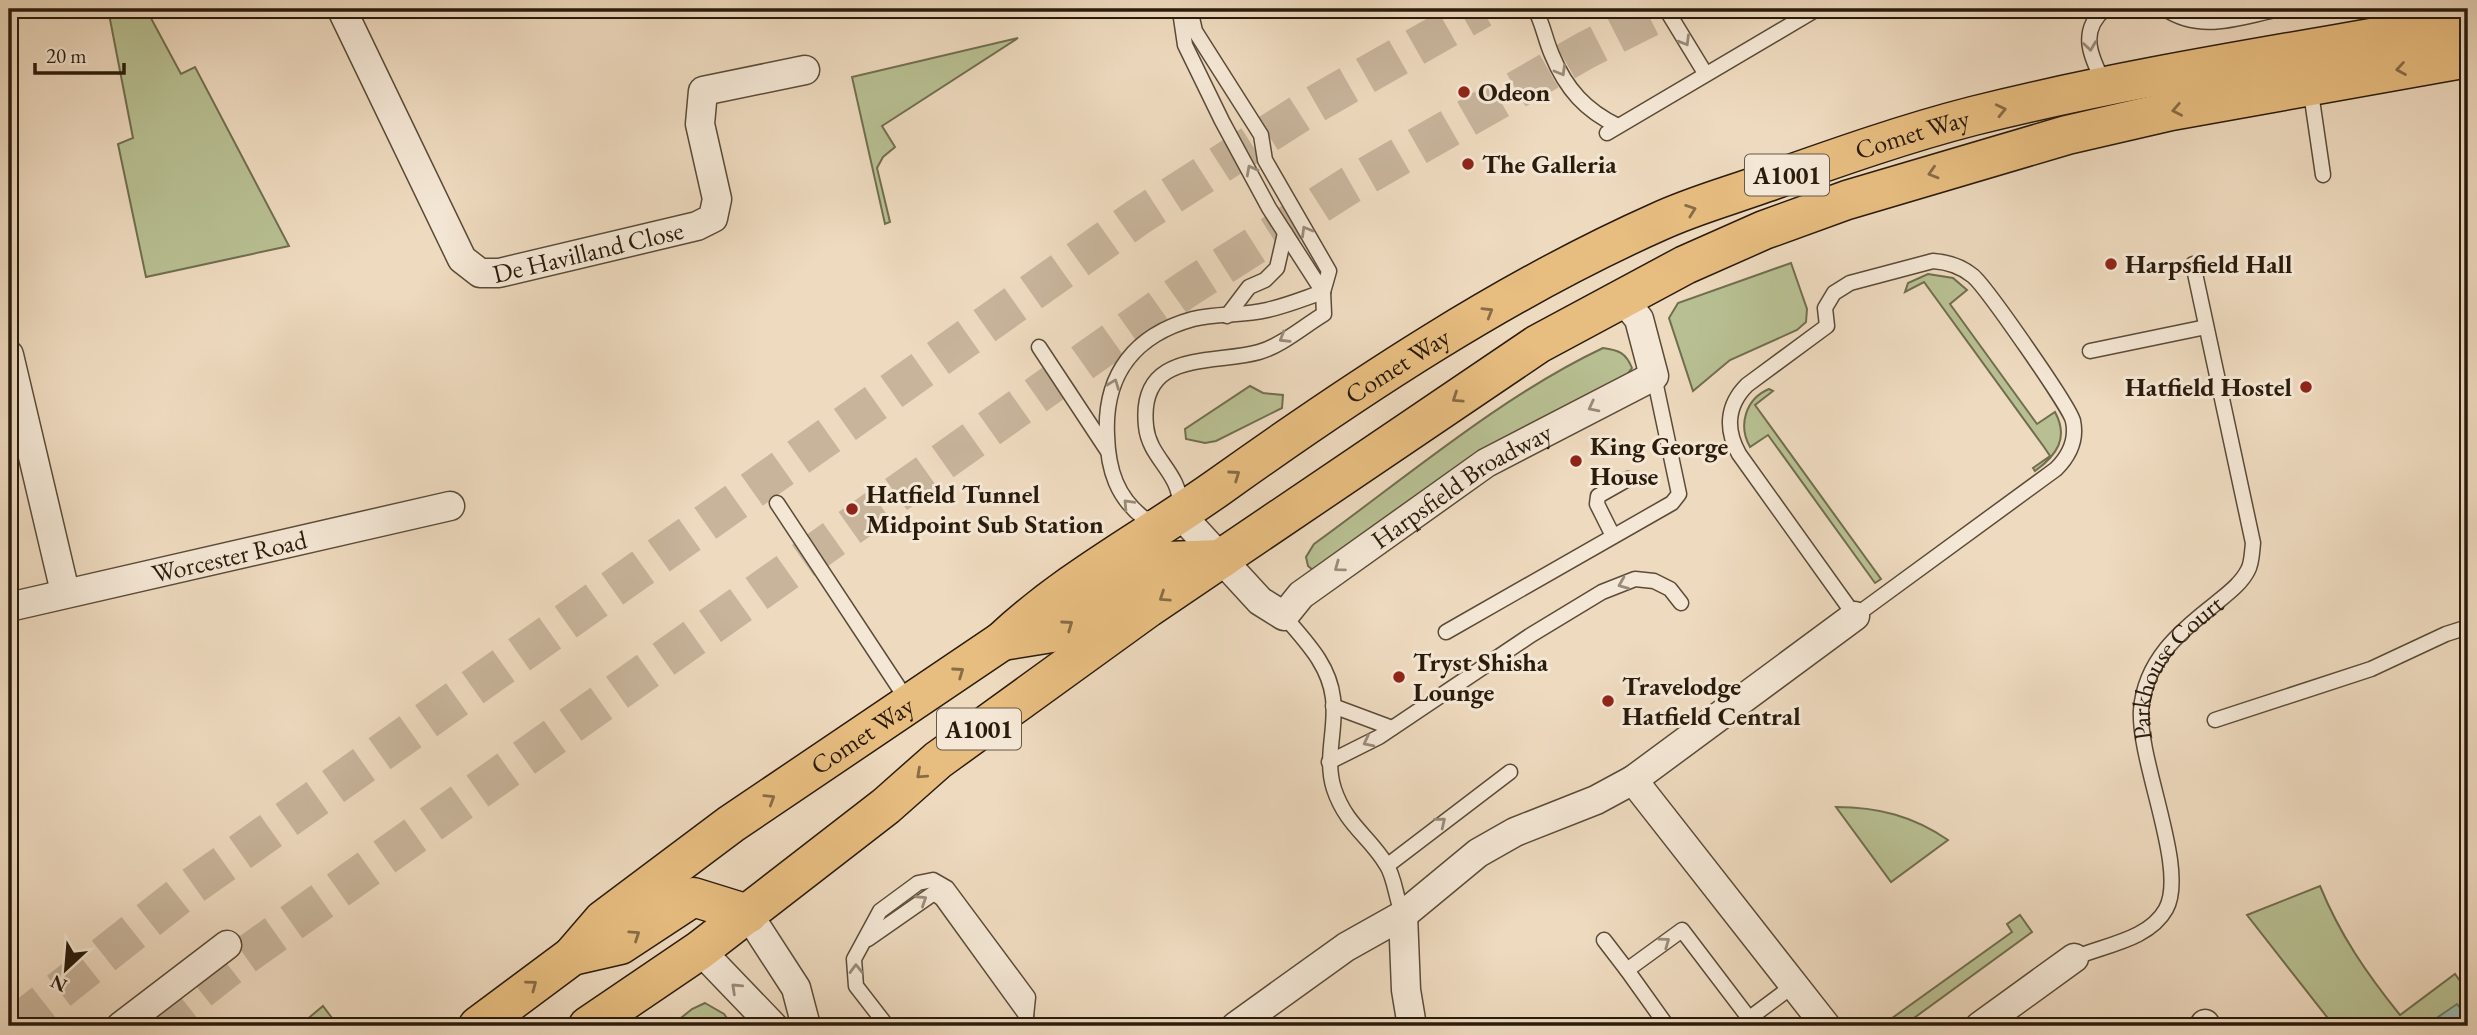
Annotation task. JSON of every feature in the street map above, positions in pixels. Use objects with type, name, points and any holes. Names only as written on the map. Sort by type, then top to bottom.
[{"type":"main road","name":"Comet Way","points":[[478,1026],[572,956],[603,920],[714,837],[1002,641],[1039,606],[1180,514],[1361,387],[1522,291],[1659,221],[1815,165],[1970,117],[2105,86],[2468,22]]},
{"type":"main road","name":"Comet Way","points":[[588,1026],[748,914],[887,806],[938,760],[1221,559],[1538,344],[1685,265],[1764,230],[1961,164],[2158,114],[2468,58]]},
{"type":"main road","name":"A1001","points":[[1002,641],[1058,632],[1167,561],[1221,559]]},
{"type":"main road","points":[[700,950],[693,897],[714,837]]},
{"type":"main road","name":"A1001","points":[[572,956],[620,945],[693,897]]},
{"type":"main road","points":[[693,897],[748,914]]},
{"type":"street","name":"De Havilland Close","points":[[344,10],[462,259],[480,273],[511,270],[697,226],[713,218],[717,198],[700,124],[703,91],[805,69]]},
{"type":"street","points":[[1622,298],[1639,320],[1654,376]]},
{"type":"street","points":[[9,355],[65,592]]},
{"type":"street","name":"Harpsfield Broadway","points":[[1284,616],[1301,595],[1486,463],[1654,376]]},
{"type":"street","name":"Worcester Road","points":[[9,607],[65,592],[450,506]]},
{"type":"street","points":[[1180,514],[1260,601],[1284,616]]},
{"type":"street","points":[[1236,1026],[1336,954],[1403,915],[1478,853],[1515,832],[1586,804],[1633,780],[1856,616]]},
{"type":"street","points":[[1633,780],[1826,1026]]},
{"type":"street","points":[[748,914],[796,988],[806,1026]]},
{"type":"street","points":[[1403,915],[1406,990],[1412,1026]]},
{"type":"street","points":[[121,1026],[226,945]]},
{"type":"street","points":[[700,950],[772,1026]]},
{"type":"street","name":"Parkhouse Court","points":[[1980,1026],[2074,958]]},
{"type":"lane","points":[[1184,9],[1181,18],[1185,45],[1222,121],[1285,233],[1323,292]]},
{"type":"lane","points":[[1190,9],[1195,32],[1261,135],[1265,160],[1329,271],[1323,292],[1324,314],[1260,352],[1183,363],[1161,377],[1153,389],[1146,409],[1147,432],[1152,447],[1181,490],[1180,514],[1145,519],[1130,508],[1119,494],[1108,451],[1106,420],[1110,397],[1128,355],[1149,336],[1194,319],[1268,310],[1323,292]]},
{"type":"lane","points":[[1535,9],[1545,29],[1552,55],[1569,85],[1591,113],[1613,130],[1817,9]]},
{"type":"lane","points":[[1666,9],[1705,73]]},
{"type":"lane","points":[[2105,9],[2091,23],[2088,38],[2090,54],[2105,86]]},
{"type":"lane","points":[[2165,9],[2192,21],[2214,23],[2281,9]]},
{"type":"lane","points":[[2227,9],[2262,12]]},
{"type":"lane","points":[[2310,85],[2323,175]]},
{"type":"lane","points":[[1227,316],[1249,287],[1265,280],[1277,268],[1285,233]]},
{"type":"lane","points":[[1948,262],[1975,278],[2069,410],[2073,441],[2064,461],[2056,469],[1856,616],[1738,454],[1729,431],[1732,405],[1747,384],[1827,326],[1825,308],[1842,287],[1919,263],[1948,262]]},
{"type":"lane","name":"Parkhouse Court","points":[[2074,958],[2105,944],[2137,937],[2153,925],[2166,909],[2172,891],[2171,869],[2143,740],[2141,709],[2149,676],[2163,651],[2182,630],[2232,589],[2249,568],[2253,543],[2193,264]]},
{"type":"lane","points":[[2090,351],[2207,327]]},
{"type":"lane","points":[[1039,347],[1108,451]]},
{"type":"lane","points":[[1446,632],[1672,503],[1679,494],[1654,376]]},
{"type":"lane","points":[[1613,536],[1597,504],[1598,496],[1628,479]]},
{"type":"lane","points":[[777,503],[910,706]]},
{"type":"lane","points":[[1329,762],[1392,728],[1531,635],[1602,592],[1635,579],[1654,580],[1671,589],[1681,603]]},
{"type":"lane","points":[[1284,616],[1318,656],[1328,677],[1333,706],[1329,762],[1334,789],[1347,817],[1388,865],[1403,915]]},
{"type":"lane","points":[[2215,720],[2371,669],[2446,634],[2468,627]]},
{"type":"lane","points":[[1333,706],[1392,728]]},
{"type":"lane","points":[[1388,865],[1510,772]]},
{"type":"lane","points":[[887,1026],[856,986],[854,959],[867,940],[934,893],[942,899],[1025,1020]]},
{"type":"lane","points":[[1626,970],[1682,930],[1748,1024],[1794,985]]},
{"type":"lane","points":[[1604,940],[1667,1026]]},
{"type":"green space","points":[[108,9],[146,9],[181,74],[195,67],[289,246],[146,277],[118,144],[133,138]]},
{"type":"green space","points":[[1018,38],[882,126],[895,147],[883,157],[877,168],[890,222],[885,224],[852,77]]},
{"type":"green space","points":[[1791,263],[1807,309],[1806,322],[1797,330],[1730,360],[1693,391],[1669,318],[1678,303]]},
{"type":"green space","points":[[1928,274],[1953,278],[1967,290],[1950,304],[2037,424],[2055,412],[2061,438],[2055,452],[2035,471],[2033,468],[2050,456],[2044,447],[1924,282],[1905,292],[1908,283]]},
{"type":"green space","points":[[1603,348],[1621,353],[1630,363],[1632,368],[1622,381],[1458,466],[1313,570],[1308,566],[1306,557],[1314,544],[1419,466],[1528,389]]},
{"type":"green space","points":[[1250,386],[1263,393],[1283,395],[1282,408],[1216,441],[1205,443],[1186,439],[1185,429]]},
{"type":"green space","points":[[1769,389],[1773,391],[1755,405],[1881,579],[1875,583],[1768,435],[1750,447],[1746,439],[1746,414],[1754,399]]},
{"type":"green space","points":[[1836,807],[1895,814],[1948,840],[1891,882]]},
{"type":"green space","points":[[2320,886],[2355,954],[2400,1015],[2455,974],[2468,992],[2468,1026],[2334,1026],[2247,915]]},
{"type":"green space","points":[[2020,915],[2032,932],[1903,1026],[1881,1026],[2012,932],[2007,924]]},
{"type":"green space","points":[[705,1003],[724,1014],[733,1026],[671,1026],[692,1009]]},
{"type":"green space","points":[[323,1006],[338,1026],[299,1026]]},
{"type":"shaded area","points":[[2457,1004],[2468,1018],[2468,1026],[2425,1026]]},
{"type":"tunnel","points":[[14,1026],[184,892],[1138,217],[1310,107],[1482,9]]},
{"type":"tunnel","points":[[155,1026],[236,962],[1185,290],[1350,185],[1586,50],[1667,9]]},
{"type":"place","name":"Odeon","points":[[1464,92]]},
{"type":"place","name":"The Galleria","points":[[1468,164]]},
{"type":"place","name":"Harpsfield Hall","points":[[2111,264]]},
{"type":"place","name":"Hatfield Hostel","points":[[2306,387]]},
{"type":"place","name":"King George House","points":[[1576,461]]},
{"type":"place","name":"Hatfield Tunnel Midpoint Sub Station","points":[[852,509]]},
{"type":"place","name":"Tryst Shisha Lounge","points":[[1399,677]]},
{"type":"place","name":"Travelodge Hatfield Central","points":[[1608,701]]}]
